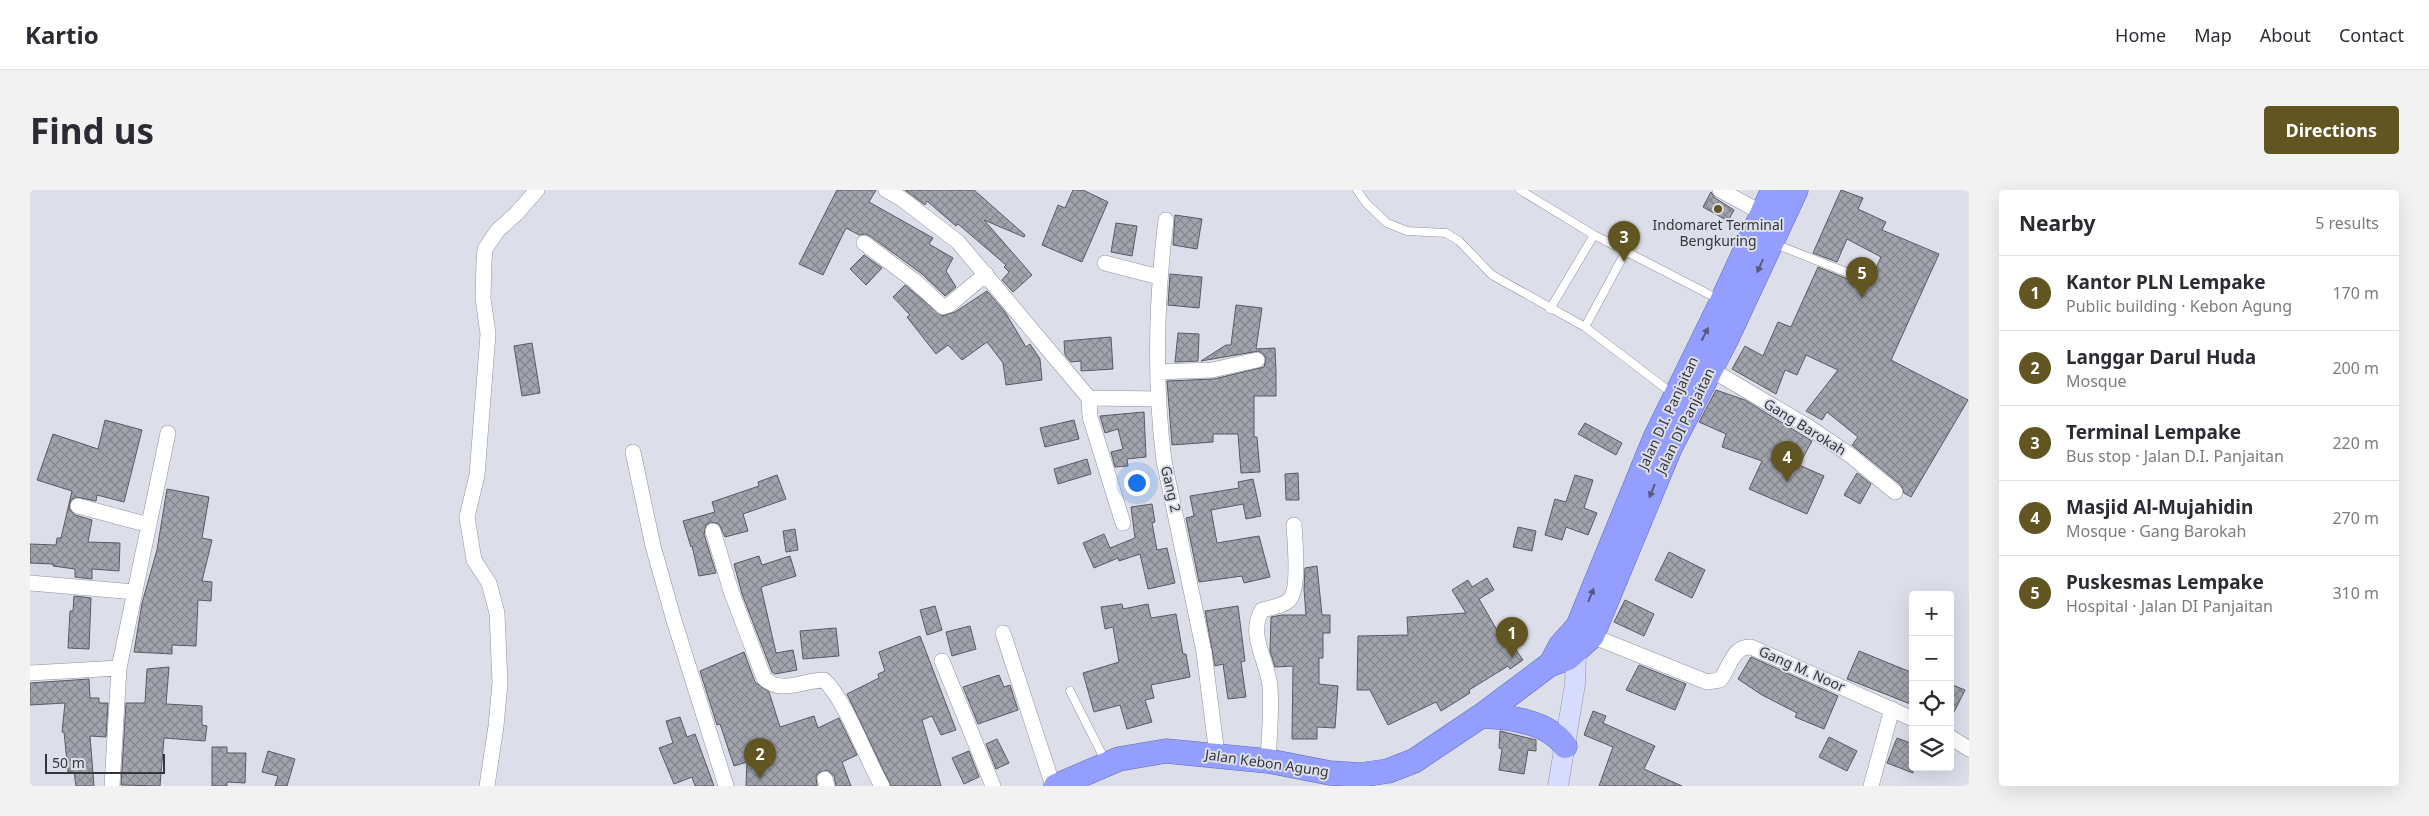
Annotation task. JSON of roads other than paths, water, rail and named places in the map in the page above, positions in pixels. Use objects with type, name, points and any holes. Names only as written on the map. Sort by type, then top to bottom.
[{"type":"highway","name":"Jalan D.I. Panjaitan","points":[[1683,401],[1731,305],[1762,212],[1773,190]]},
{"type":"highway","name":"Jalan DI Panjaitan","points":[[1579,638],[1670,448],[1683,401],[1710,369],[1731,305],[1771,242],[1796,190]]},
{"type":"highway","name":"Jalan Kebon Agung","points":[[1066,784],[1107,763],[1141,754],[1166,751],[1268,761],[1330,773],[1360,775],[1388,771],[1414,761],[1481,716],[1549,665],[1568,658],[1579,638]]},
{"type":"highway","points":[[1481,716],[1513,719],[1536,726],[1552,734],[1565,746]]},
{"type":"main road","points":[[1558,786],[1575,684],[1579,638]]},
{"type":"street","points":[[487,786],[500,683],[497,613],[489,583],[474,560],[467,517],[477,475],[488,334],[483,298],[485,249],[498,230],[516,214],[537,190]]},
{"type":"street","points":[[886,190],[902,199],[958,242],[1089,398],[1090,417],[1123,523]]},
{"type":"street","points":[[1720,190],[1762,212]]},
{"type":"street","name":"Gang 2","points":[[1166,220],[1159,277],[1158,372],[1164,461],[1204,652],[1217,755]]},
{"type":"street","points":[[864,243],[916,282],[943,306],[949,305],[986,274]]},
{"type":"street","points":[[1105,263],[1159,277]]},
{"type":"street","points":[[1158,372],[1212,370],[1257,360]]},
{"type":"street","name":"Gang Barokah","points":[[1710,369],[1807,426],[1850,455],[1895,492]]},
{"type":"street","points":[[1089,398],[1159,399]]},
{"type":"street","points":[[112,786],[119,668],[168,433]]},
{"type":"street","points":[[633,452],[653,546],[673,617],[726,786]]},
{"type":"street","points":[[78,506],[149,525]]},
{"type":"street","points":[[1268,761],[1269,678],[1258,648],[1257,618],[1262,610],[1288,602],[1292,597],[1296,576],[1294,525]]},
{"type":"street","points":[[713,531],[731,591],[764,678],[769,684],[784,687],[824,680],[830,686],[839,702],[882,786]]},
{"type":"street","points":[[30,583],[135,592]]},
{"type":"street","points":[[1003,633],[1066,784]]},
{"type":"street","name":"Gang M. Noor","points":[[1579,638],[1707,682],[1720,680],[1738,650],[1744,646],[1751,647],[1909,717]]},
{"type":"street","points":[[942,661],[993,786]]},
{"type":"street","points":[[30,673],[119,668]]},
{"type":"street","points":[[1871,786],[1892,709]]},
{"type":"street","points":[[1954,740],[1969,749]]},
{"type":"lane","points":[[1358,190],[1366,203],[1387,223],[1406,231],[1446,233],[1459,241],[1492,275],[1585,327],[1683,401]]},
{"type":"lane","points":[[1520,190],[1594,235],[1731,305]]},
{"type":"lane","points":[[1550,309],[1594,235]]},
{"type":"lane","points":[[1771,242],[1846,272]]},
{"type":"lane","points":[[1585,327],[1626,252]]},
{"type":"lane","points":[[1070,691],[1107,763]]},
{"type":"place","name":"Indomaret Terminal Bengkuring","points":[[1718,209]]},
{"type":"place","name":"Terminal Lempake","points":[[1624,262]]},
{"type":"place","name":"Puskesmas Lempake","points":[[1862,298]]},
{"type":"place","name":"Masjid Al-Mujahidin","points":[[1787,482]]},
{"type":"place","name":"Kantor PLN Lempake","points":[[1512,658]]},
{"type":"place","name":"Langgar Darul Huda","points":[[760,779]]}]
